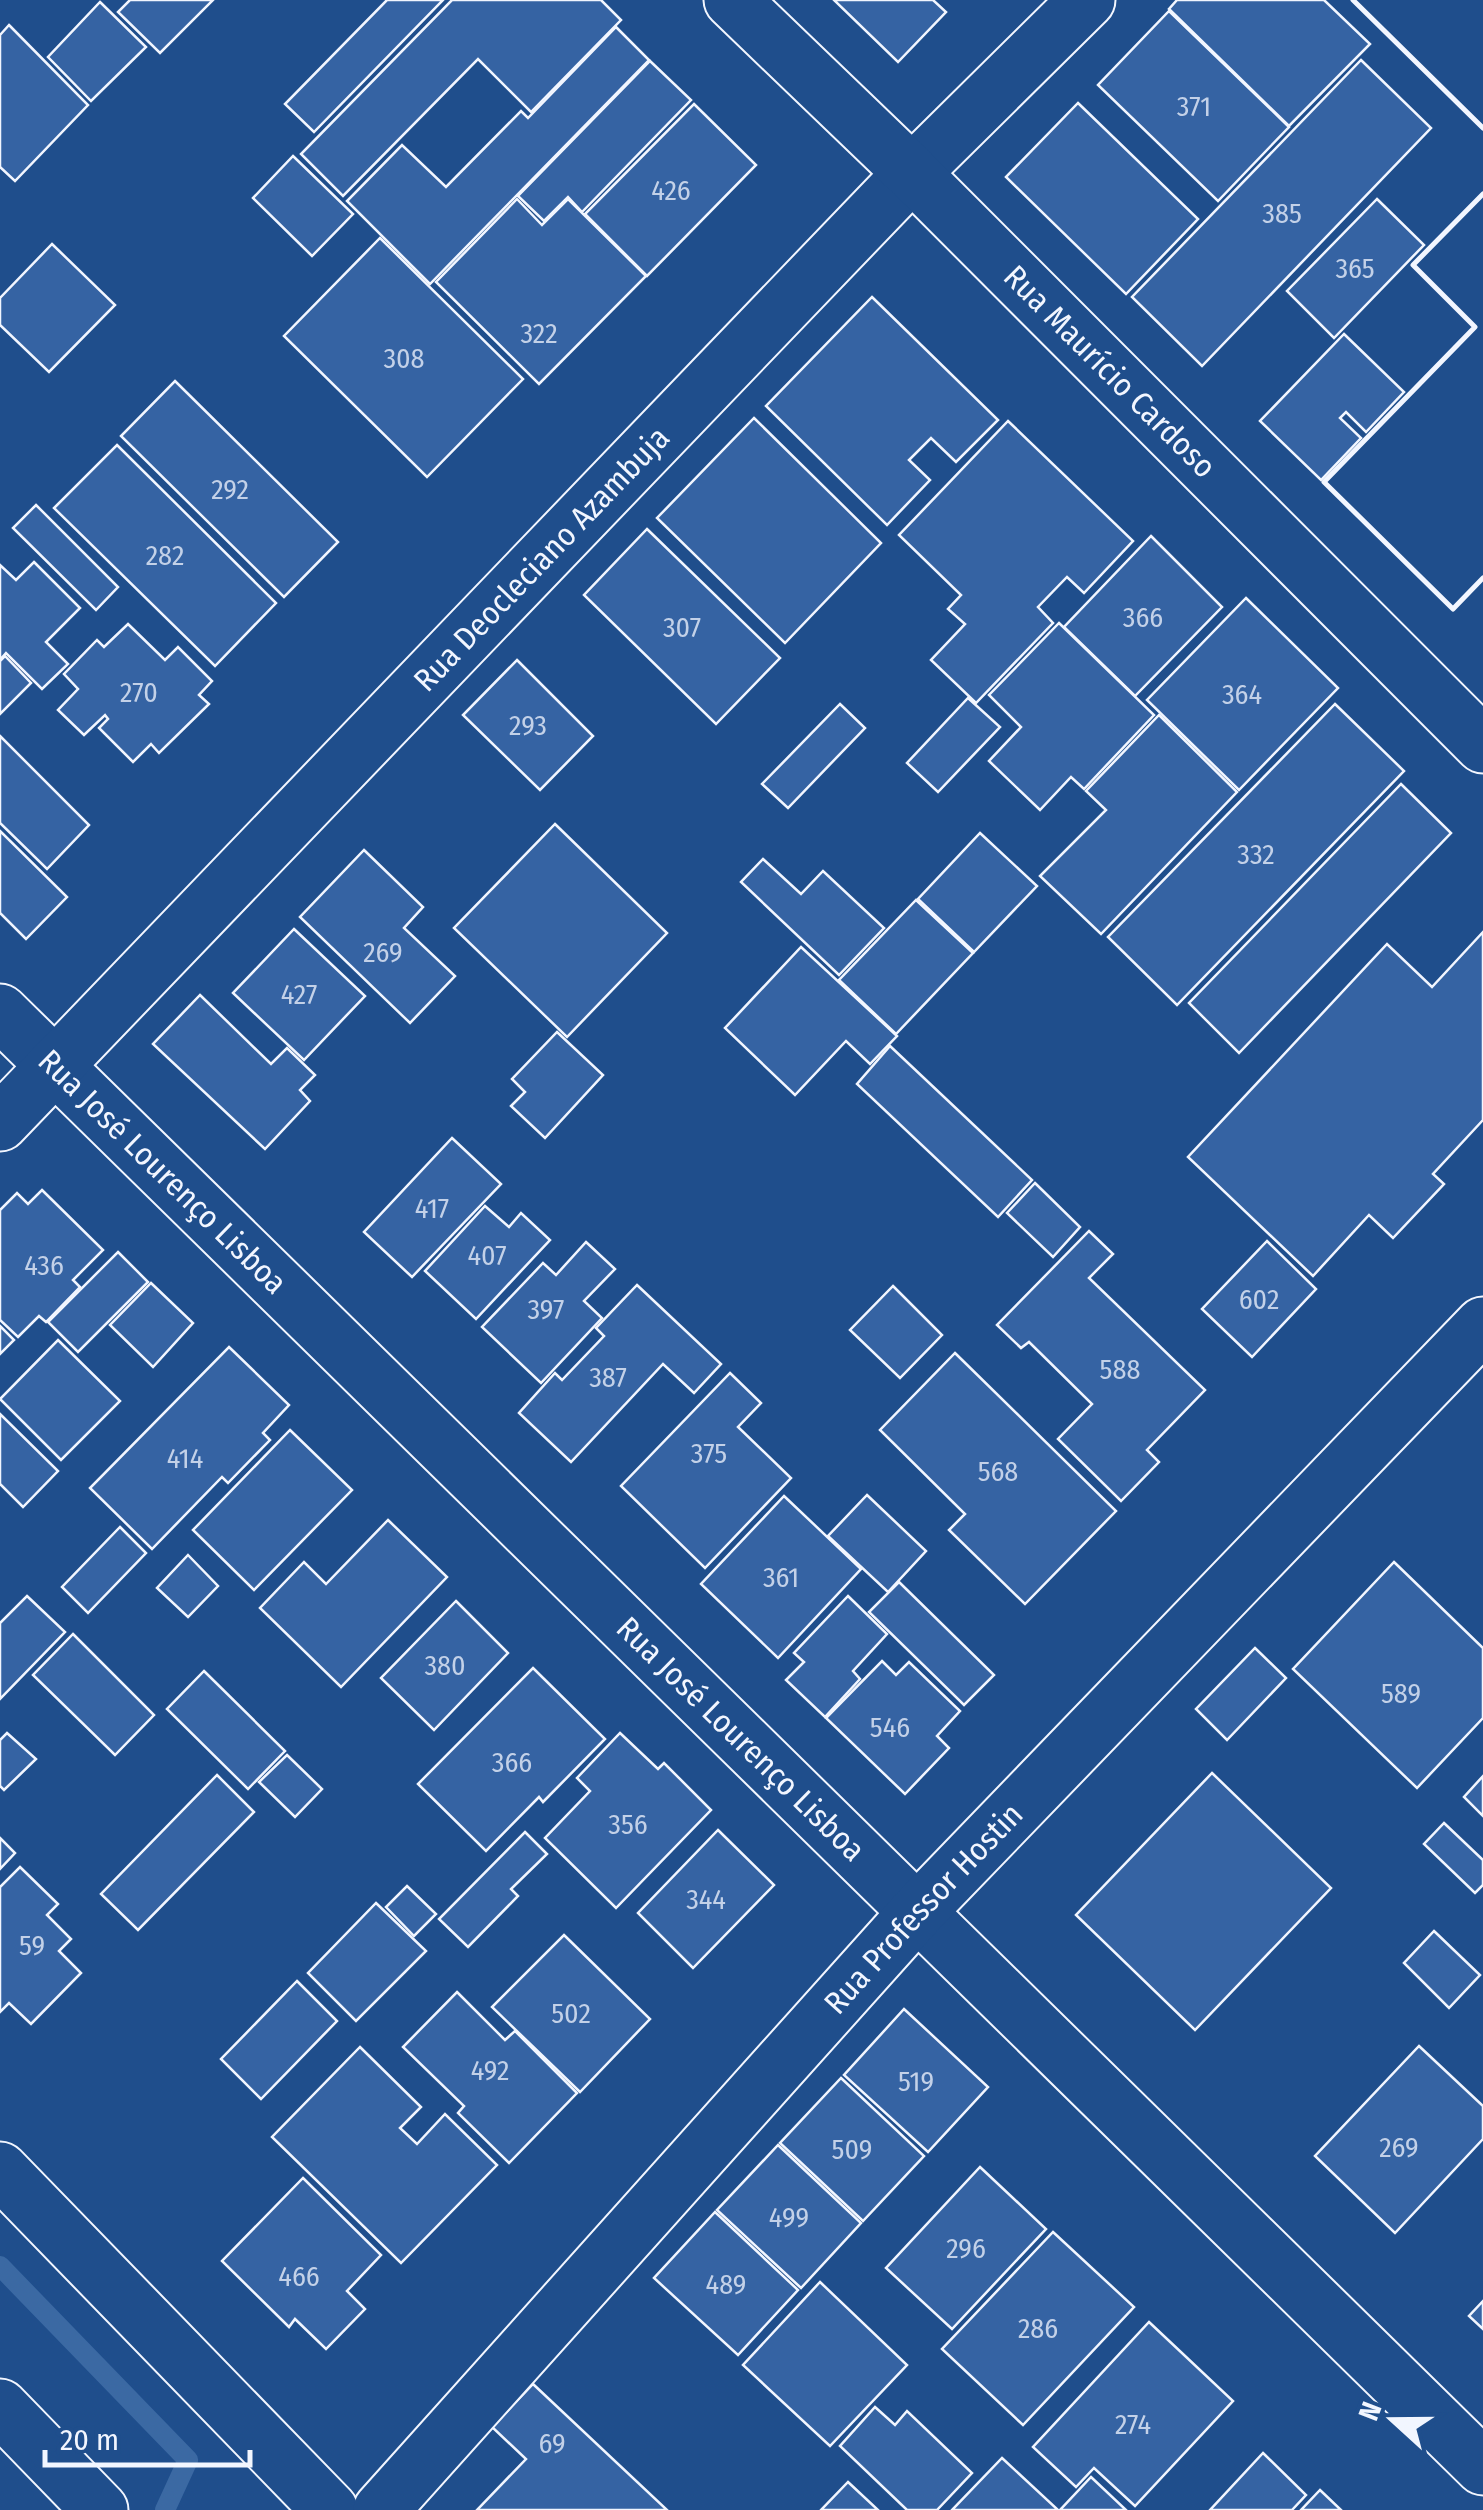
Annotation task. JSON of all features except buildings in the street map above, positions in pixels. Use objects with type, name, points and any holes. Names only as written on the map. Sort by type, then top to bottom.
[{"type":"street","name":"Rua Maurício Cardoso","points":[[732,0],[912,173],[1483,745]]},
{"type":"street","name":"Rua Deocleciano Azambuja","points":[[0,1123],[912,173],[1087,0]]},
{"type":"street","name":"Rua José Lourenço Lisboa","points":[[0,1012],[1483,2467]]},
{"type":"street","name":"Rua Professor Hostin","points":[[381,2510],[918,1911],[1483,1326]]},
{"type":"street","points":[[0,2170],[330,2510]]},
{"type":"street","points":[[0,2406],[100,2510]]},
{"type":"waterway","points":[[0,2266],[188,2460],[165,2510]]},
{"type":"wall","points":[[1353,0],[1483,128]]},
{"type":"wall","points":[[1483,194],[1413,265],[1475,327],[1324,482],[1453,609],[1483,578]]}]
